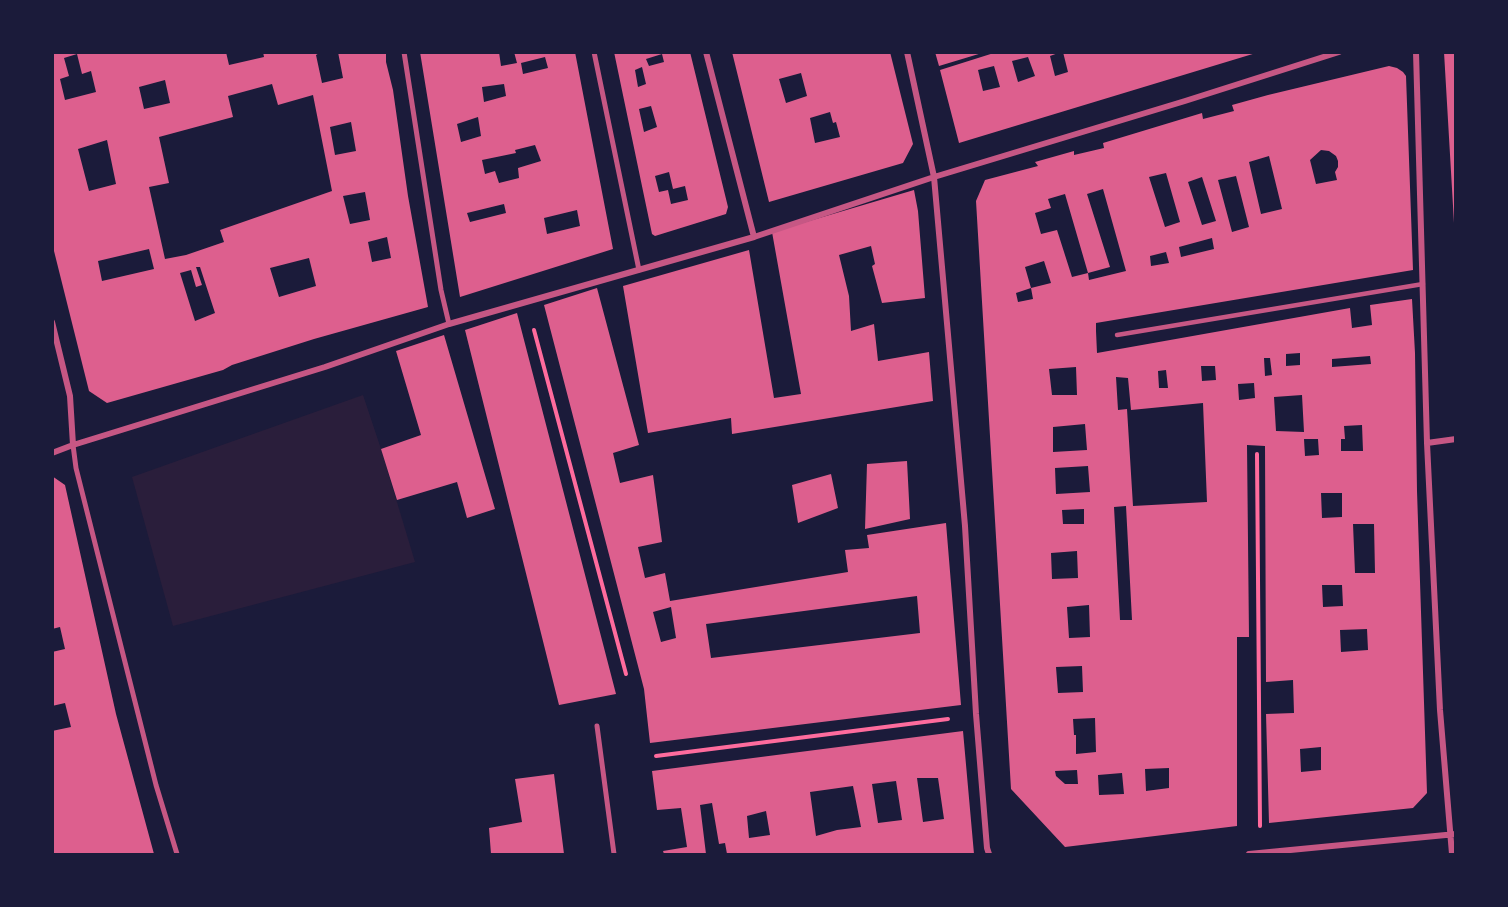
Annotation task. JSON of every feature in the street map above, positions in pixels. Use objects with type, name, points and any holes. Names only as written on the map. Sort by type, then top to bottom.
[{"type":"street","points":[[404,52],[448,324]]},
{"type":"street","points":[[594,52],[639,270]]},
{"type":"street","points":[[706,52],[754,237]]},
{"type":"street","points":[[907,52],[934,177],[964,514],[976,714],[989,855]]},
{"type":"street","points":[[52,453],[325,367],[448,324],[754,237],[934,177],[1339,52]]},
{"type":"street","points":[[1416,52],[1427,442],[1440,710],[1453,834],[1452,855]]},
{"type":"street","points":[[52,322],[70,396],[76,468],[153,774],[177,855]]},
{"type":"street","points":[[1427,442],[1455,439]]},
{"type":"street","points":[[597,726],[614,855]]},
{"type":"street","points":[[1249,855],[1453,834]]},
{"type":"lane","points":[[1117,335],[1423,284]]},
{"type":"path","points":[[532,321],[626,674]]},
{"type":"path","points":[[1257,454],[1261,853]]},
{"type":"path","points":[[656,756],[976,714]]},
{"type":"shaded area","points":[[363,395],[415,562],[173,626],[132,477]]},
{"type":"building","points":[[52,52],[226,52],[229,65],[264,57],[263,52],[321,52],[316,55],[322,83],[343,78],[338,52],[386,52],[428,307],[314,339],[232,365],[223,370],[107,403],[89,391],[52,243]],"holes":[[[77,54],[82,74],[91,71],[96,92],[65,100],[60,79],[69,76],[64,58]],[[165,80],[170,103],[144,109],[139,87]],[[272,84],[278,105],[313,95],[332,191],[220,230],[224,242],[186,255],[165,259],[149,187],[169,183],[159,137],[233,117],[228,96]],[[351,122],[356,151],[335,155],[330,127]],[[107,140],[116,184],[89,191],[78,149]],[[365,192],[370,220],[350,224],[343,196]],[[387,237],[391,258],[372,262],[368,242]],[[149,249],[154,269],[102,281],[98,261]],[[309,258],[316,286],[279,297],[270,268]],[[196,267],[200,267],[215,313],[195,321],[180,273],[191,270],[196,287],[202,285]]]},
{"type":"building","points":[[420,52],[499,52],[501,66],[517,63],[514,52],[575,52],[613,249],[460,297]],"holes":[[[545,57],[548,68],[523,74],[521,63]],[[504,84],[506,96],[484,102],[482,87]],[[478,117],[481,136],[461,142],[457,124]],[[535,145],[541,161],[518,168],[519,178],[499,183],[495,171],[485,174],[482,160],[516,153],[515,150]],[[504,204],[506,213],[470,222],[467,213]],[[577,210],[580,226],[547,234],[544,218]]]},
{"type":"building","points":[[614,52],[690,52],[728,207],[726,214],[655,236],[652,234]],"holes":[[[662,54],[664,62],[649,66],[646,59]],[[642,67],[646,84],[638,87],[635,70]],[[651,106],[657,127],[644,132],[639,109]],[[669,172],[673,189],[685,186],[688,200],[671,204],[668,190],[659,192],[655,176]]]},
{"type":"building","points":[[732,52],[890,52],[913,144],[903,163],[769,202]],"holes":[[[801,73],[807,96],[786,103],[779,79]],[[830,112],[833,123],[836,122],[840,137],[815,143],[810,118]]]},
{"type":"building","points":[[935,52],[981,52],[982,53],[939,66]]},
{"type":"building","points":[[997,52],[1061,52],[1050,56],[1055,76],[1068,72],[1063,52],[1256,53],[959,143],[940,70]],"holes":[[[1028,57],[1035,76],[1018,82],[1012,61]],[[994,66],[1000,87],[983,91],[978,70]]]},
{"type":"building","points":[[1444,52],[1455,52],[1455,223],[1454,223]]},
{"type":"building","points":[[1389,66],[1403,72],[1406,76],[1413,270],[1096,323],[1097,353],[1350,308],[1352,328],[1372,325],[1370,305],[1412,299],[1427,793],[1413,808],[1269,823],[1266,714],[1294,713],[1293,680],[1266,682],[1265,446],[1247,445],[1249,637],[1237,637],[1237,826],[1065,847],[1011,789],[976,201],[985,180],[1038,166],[1035,162],[1074,151],[1074,155],[1104,148],[1103,143],[1202,113],[1203,119],[1234,111],[1232,105]],"holes":[[[1321,150],[1329,151],[1336,156],[1338,161],[1335,172],[1337,180],[1316,184],[1310,160]],[[1269,156],[1282,209],[1261,214],[1249,162]],[[1166,173],[1180,222],[1165,227],[1149,177]],[[1236,176],[1249,227],[1232,232],[1218,180]],[[1202,177],[1216,221],[1202,225],[1188,182]],[[1103,189],[1126,271],[1089,280],[1088,273],[1110,267],[1087,194]],[[1065,194],[1088,273],[1072,277],[1057,230],[1041,234],[1035,213],[1051,208],[1048,199]],[[1212,238],[1214,249],[1181,257],[1179,247]],[[1166,252],[1169,263],[1151,266],[1150,256]],[[1044,261],[1051,283],[1031,288],[1025,267]],[[1031,288],[1033,299],[1018,302],[1016,293]],[[1300,353],[1300,365],[1286,366],[1286,354]],[[1370,356],[1371,364],[1332,367],[1332,359]],[[1264,358],[1270,358],[1272,375],[1265,376]],[[1201,366],[1215,366],[1216,380],[1202,381]],[[1076,367],[1077,395],[1052,395],[1049,369]],[[1166,370],[1168,388],[1159,388],[1158,371]],[[1116,377],[1128,378],[1131,410],[1203,403],[1207,502],[1133,506],[1127,409],[1118,410]],[[1254,383],[1255,398],[1239,400],[1238,384]],[[1302,395],[1304,432],[1276,431],[1274,397]],[[1085,424],[1087,450],[1053,452],[1053,427]],[[1362,425],[1363,451],[1341,451],[1341,439],[1345,439],[1344,426]],[[1304,439],[1318,439],[1319,455],[1305,456]],[[1088,466],[1090,492],[1056,494],[1055,468]],[[1321,493],[1342,493],[1342,517],[1322,518]],[[1126,506],[1132,620],[1120,620],[1114,507]],[[1084,509],[1084,524],[1063,524],[1062,510]],[[1353,524],[1374,524],[1375,573],[1355,573]],[[1077,551],[1078,578],[1052,579],[1051,553]],[[1322,585],[1342,585],[1343,606],[1323,607]],[[1089,605],[1090,637],[1069,638],[1067,607]],[[1367,629],[1368,650],[1341,652],[1340,630]],[[1082,666],[1083,692],[1058,693],[1056,667]],[[1095,718],[1096,752],[1076,754],[1073,719]],[[1321,747],[1321,770],[1301,772],[1300,749]],[[1169,768],[1169,788],[1146,791],[1145,769]],[[1077,770],[1078,784],[1065,784],[1056,776],[1055,771]],[[1122,773],[1124,794],[1099,795],[1098,775]]]},
{"type":"building","points":[[914,190],[918,211],[925,298],[882,303],[872,266],[875,264],[871,246],[839,255],[849,296],[851,331],[874,324],[878,361],[929,352],[933,401],[732,434],[731,418],[648,433],[623,286],[749,250],[774,398],[801,394],[772,232]]},
{"type":"building","points":[[597,288],[639,445],[613,453],[620,483],[653,475],[662,542],[638,547],[645,578],[665,573],[670,601],[848,572],[845,550],[869,548],[867,535],[946,523],[961,705],[650,743],[644,689],[544,305]],"holes":[[[917,596],[920,633],[711,658],[706,624]],[[671,607],[676,638],[661,642],[653,612]]]},
{"type":"building","points":[[517,313],[616,694],[559,705],[465,330]]},
{"type":"building","points":[[444,335],[495,509],[467,518],[457,482],[397,500],[381,449],[421,435],[396,351]]},
{"type":"building","points":[[907,461],[910,519],[865,529],[867,464]]},
{"type":"building","points":[[831,474],[838,508],[798,523],[792,485]]},
{"type":"building","points":[[52,476],[65,485],[116,714],[154,854],[52,854],[52,731],[71,727],[65,703],[52,706],[52,652],[65,649],[60,627],[52,629]]},
{"type":"building","points":[[963,731],[974,854],[727,854],[725,843],[719,844],[712,803],[700,805],[706,854],[664,854],[663,851],[687,847],[681,808],[657,810],[652,771]],"holes":[[[917,778],[938,778],[944,819],[923,822]],[[896,781],[902,820],[878,823],[872,784]],[[853,786],[861,827],[816,836],[810,792]],[[766,811],[770,835],[749,838],[747,816]]]},
{"type":"building","points":[[554,774],[564,854],[491,854],[489,828],[522,822],[515,779]]}]
